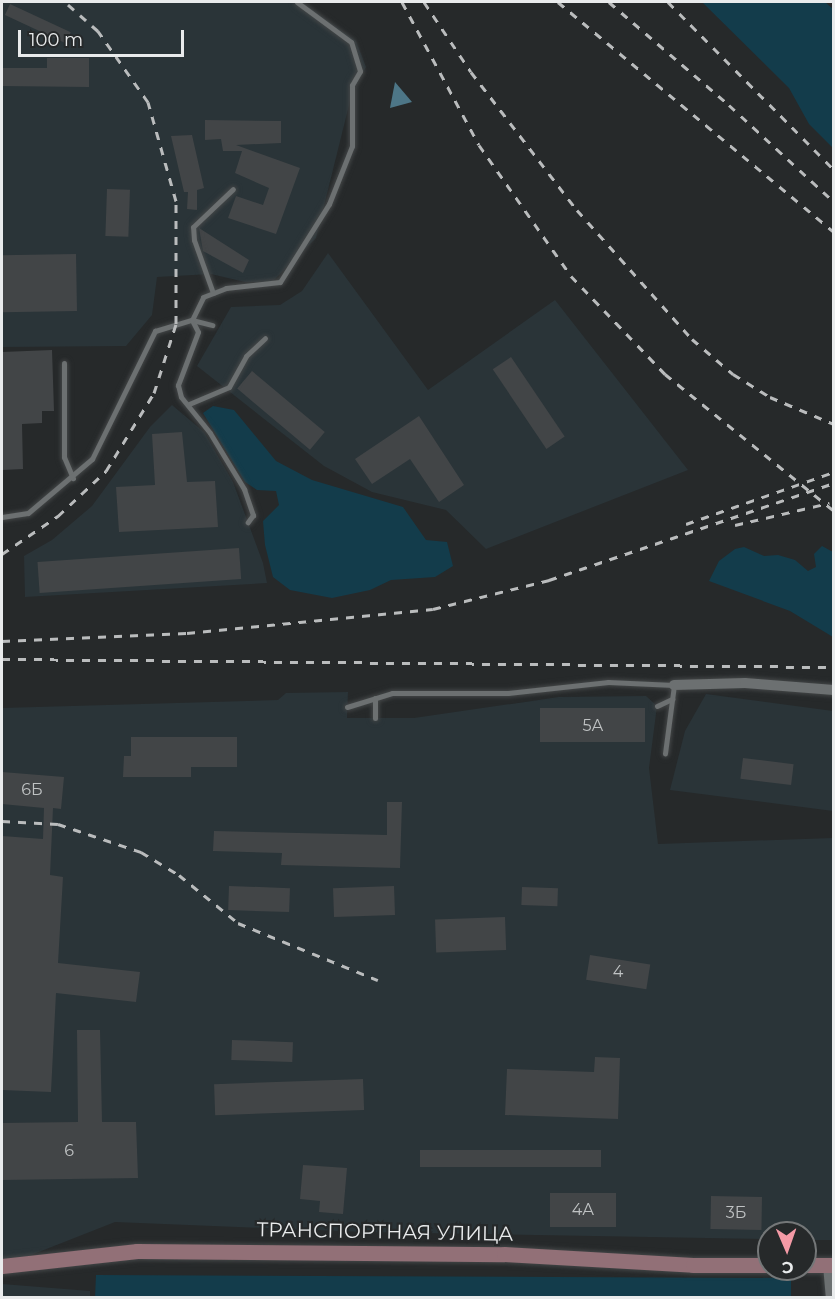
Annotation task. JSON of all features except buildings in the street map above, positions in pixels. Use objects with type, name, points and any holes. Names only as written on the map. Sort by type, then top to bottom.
[{"type":"street","points":[[674,685],[745,683],[834,690]]},
{"type":"street","name":"ТРАНСПОРТНАЯ УЛИЦА","points":[[2,1266],[137,1251],[504,1254],[693,1265],[757,1265]]},
{"type":"street","points":[[831,1264],[831,1298]]},
{"type":"lane","points":[[192,320],[203,297],[213,293],[280,282],[329,204],[352,146],[352,85],[360,71],[351,42],[297,2]]},
{"type":"lane","points":[[213,293],[194,240],[194,227],[233,189]]},
{"type":"lane","points":[[192,320],[198,332],[178,385],[181,397],[189,404],[244,489],[254,514],[248,522]]},
{"type":"lane","points":[[2,517],[28,513],[73,478],[92,459],[155,331],[192,320],[212,325]]},
{"type":"lane","points":[[189,404],[229,387],[246,356],[265,338]]},
{"type":"lane","points":[[64,363],[64,457],[73,478]]},
{"type":"lane","points":[[347,707],[392,693],[508,693],[608,682],[674,685],[665,753]]},
{"type":"lane","points":[[375,699],[375,718]]},
{"type":"lane","points":[[657,705],[672,699]]},
{"type":"shaded area","points":[[2,2],[302,2],[356,41],[366,67],[353,89],[316,238],[272,282],[245,282],[211,274],[157,277],[152,315],[126,346],[2,347]]},
{"type":"shaded area","points":[[702,2],[825,2],[833,9],[833,148],[809,124],[789,88]]},
{"type":"shaded area","points":[[395,82],[412,102],[390,108]]},
{"type":"shaded area","points":[[328,253],[428,390],[555,300],[688,470],[486,549],[446,510],[372,492],[324,466],[197,366],[231,307],[280,305],[302,291]]},
{"type":"shaded area","points":[[172,405],[204,432],[233,482],[263,563],[267,583],[25,597],[24,556],[52,540],[92,506],[150,427]]},
{"type":"shaded area","points":[[213,406],[234,410],[276,461],[312,480],[403,507],[426,540],[447,542],[453,566],[435,577],[391,580],[370,590],[332,598],[290,590],[273,577],[265,545],[263,521],[279,505],[276,491],[257,490],[245,482],[203,413]]},
{"type":"shaded area","points":[[822,546],[833,552],[833,637],[790,611],[709,581],[719,561],[735,549],[744,547],[764,556],[778,555],[795,560],[808,571],[816,567],[814,554]]},
{"type":"shaded area","points":[[348,692],[347,718],[414,718],[559,697],[646,696],[657,706],[649,768],[658,844],[833,838],[833,1240],[817,1240],[817,1221],[757,1221],[757,1239],[365,1232],[115,1222],[21,1259],[2,1259],[2,708],[278,700],[286,693]]},
{"type":"shaded area","points":[[706,694],[833,711],[833,811],[670,790],[685,731]]},
{"type":"shaded area","points":[[96,1275],[757,1278],[757,1281],[791,1281],[791,1297],[95,1298]]},
{"type":"shaded area","points":[[2,1284],[90,1291],[90,1297],[2,1297]]},
{"type":"railway","points":[[2,554],[58,516],[106,471],[154,393],[176,324],[176,201],[148,102],[98,31],[65,2]]},
{"type":"railway","points":[[402,2],[479,145],[571,276],[665,374],[834,511]]},
{"type":"railway","points":[[424,2],[471,72],[577,210],[692,339],[733,374],[770,397],[834,424]]},
{"type":"railway","points":[[558,2],[834,232]]},
{"type":"railway","points":[[609,2],[729,105],[834,202]]},
{"type":"railway","points":[[668,2],[834,170]]},
{"type":"railway","points":[[686,524],[834,472]]},
{"type":"railway","points":[[2,641],[187,633],[433,609],[549,580],[834,483]]},
{"type":"railway","points":[[735,525],[829,503]]},
{"type":"railway","points":[[2,659],[834,667]]},
{"type":"railway","points":[[2,821],[58,824],[141,852],[179,875],[238,923],[378,980]]}]
